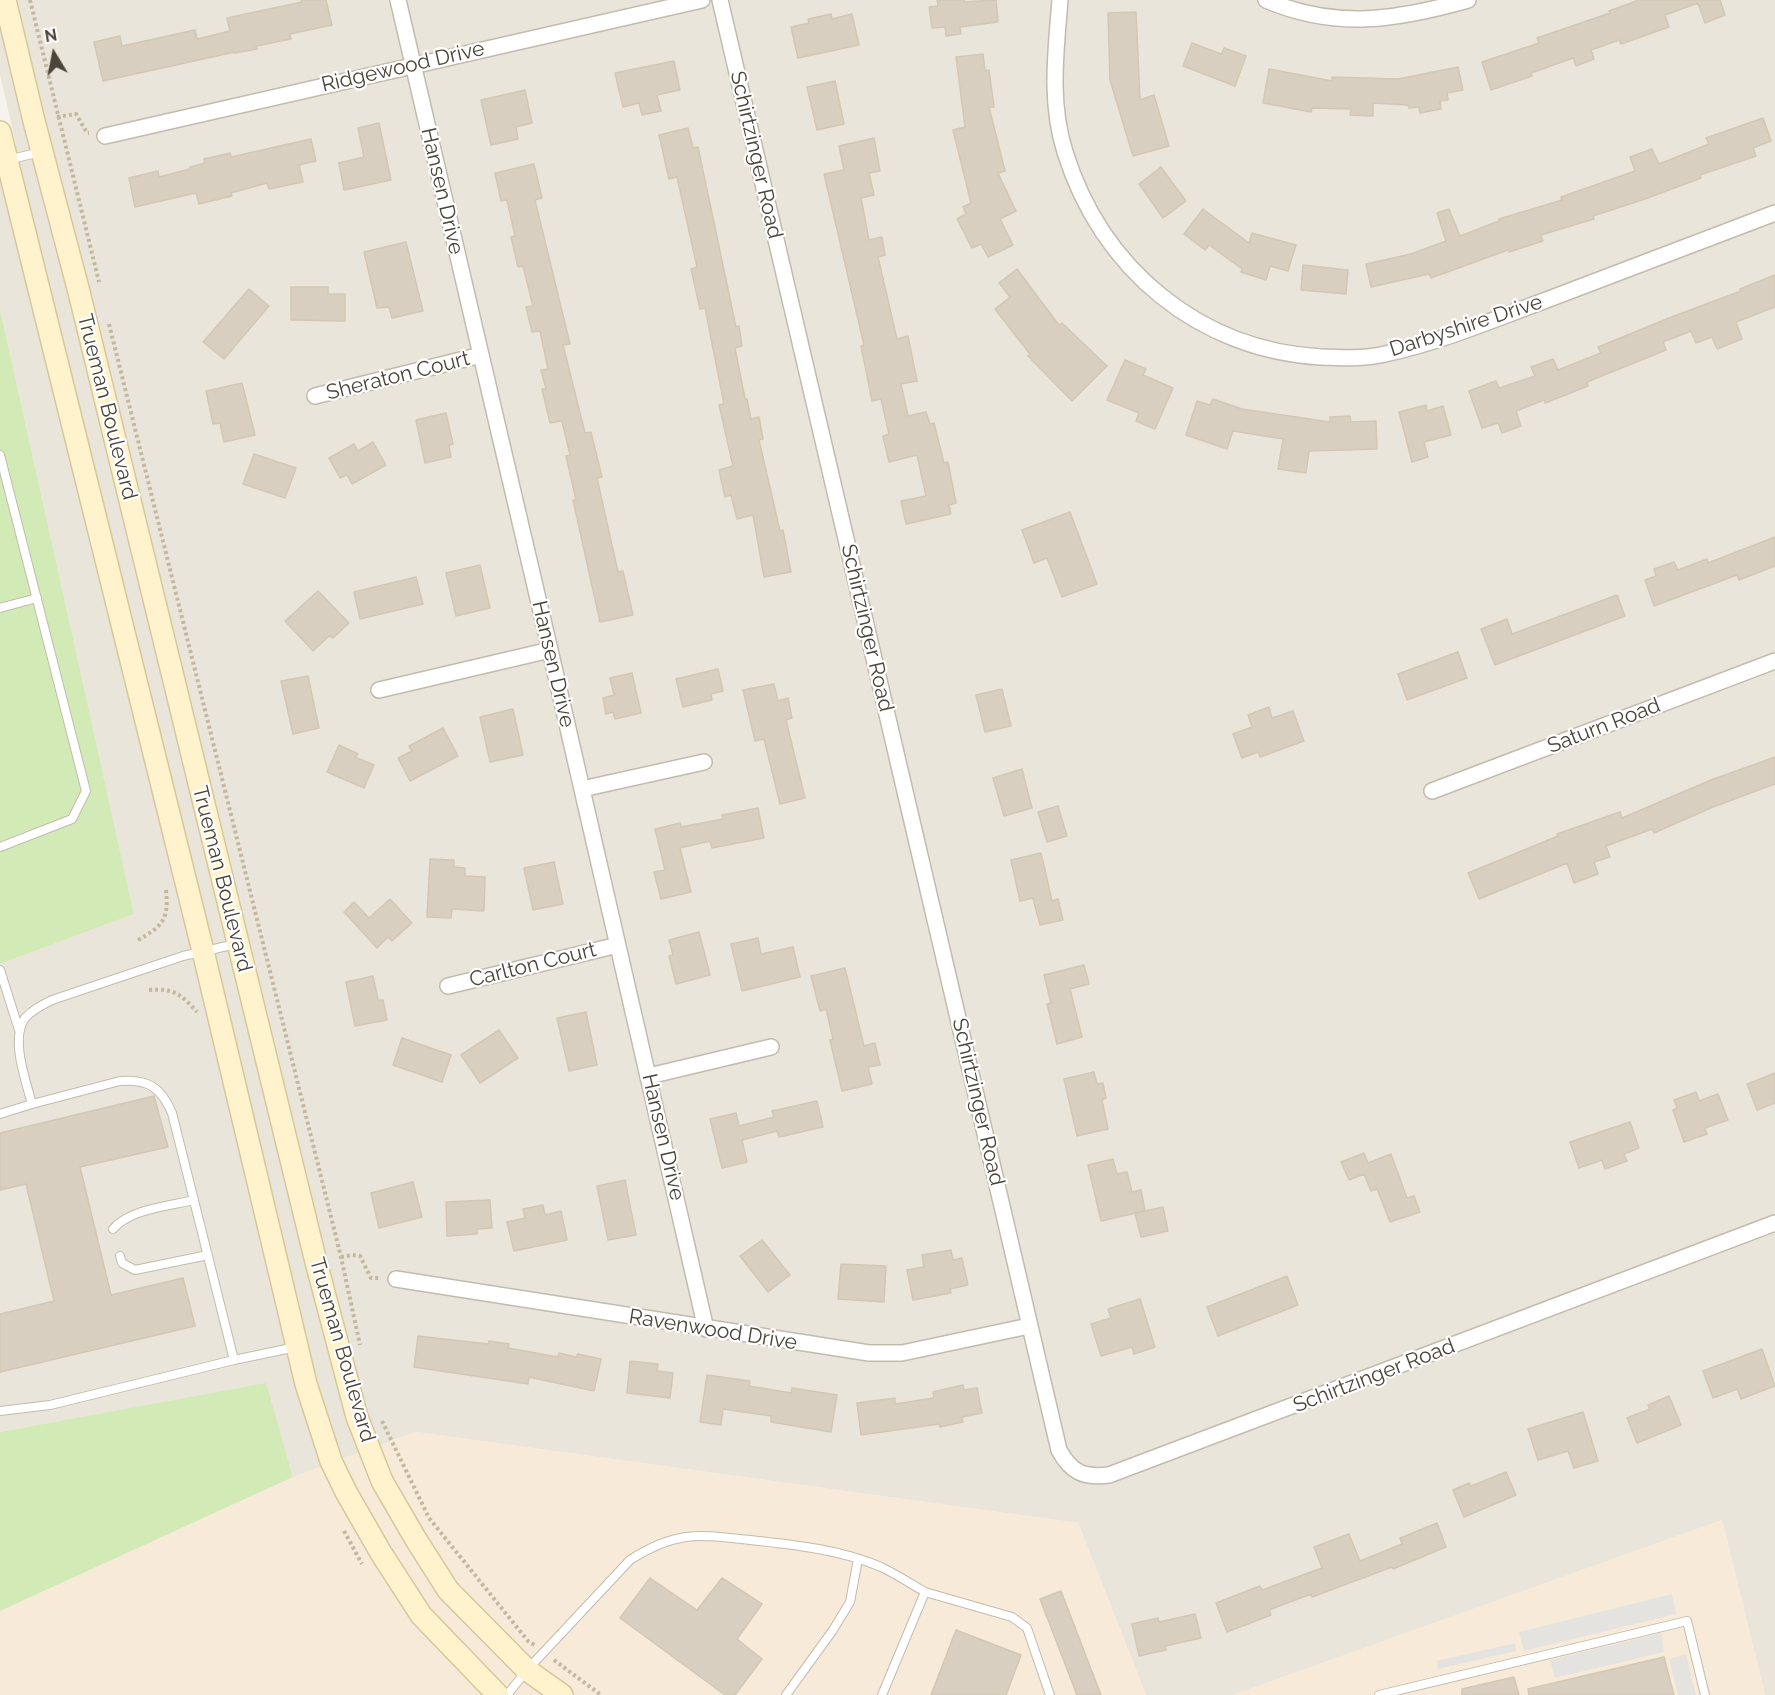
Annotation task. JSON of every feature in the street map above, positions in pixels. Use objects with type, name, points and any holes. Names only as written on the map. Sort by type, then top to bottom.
[{"type":"main road","name":"Trueman Boulevard","points":[[5,0],[79,292],[316,1262],[357,1417],[382,1481],[448,1590],[527,1670],[562,1695]]},
{"type":"main road","name":"Trueman Boulevard","points":[[0,132],[3,161],[203,951],[306,1384],[331,1461],[381,1554],[421,1615],[498,1695]]},
{"type":"street","name":"Hansen Drive","points":[[398,0],[706,1329]]},
{"type":"street","name":"Ridgewood Drive","points":[[105,136],[702,0]]},
{"type":"street","name":"Schirtzinger Road","points":[[720,0],[942,944],[1029,1326],[1059,1450],[1071,1467],[1089,1476],[1109,1475],[1775,1223]]},
{"type":"street","name":"Darbyshire Drive","points":[[1060,0],[1054,72],[1055,106],[1064,150],[1090,215],[1111,246],[1138,277],[1166,301],[1233,339],[1306,356],[1348,358],[1384,354],[1459,333],[1775,213]]},
{"type":"street","points":[[1266,0],[1282,7],[1338,19],[1366,20],[1398,17],[1468,0]]},
{"type":"street","name":"Sheraton Court","points":[[315,396],[481,356]]},
{"type":"street","points":[[380,690],[550,650]]},
{"type":"street","name":"Saturn Road","points":[[1432,791],[1775,661]]},
{"type":"street","points":[[582,789],[704,762]]},
{"type":"street","name":"Carlton Court","points":[[448,986],[618,945]]},
{"type":"street","points":[[649,1076],[771,1047]]},
{"type":"street","name":"Ravenwood Drive","points":[[396,1279],[840,1350],[891,1353],[931,1348],[1029,1326]]},
{"type":"lane","points":[[3,161],[42,151]]},
{"type":"lane","points":[[0,455],[86,791],[72,819],[0,847]]},
{"type":"lane","points":[[0,608],[37,598]]},
{"type":"lane","points":[[19,1030],[25,1018],[52,1000],[183,956],[238,943]]},
{"type":"lane","points":[[0,970],[19,1030],[19,1046],[32,1104]]},
{"type":"lane","points":[[0,1114],[120,1081],[145,1082],[156,1088],[166,1098],[172,1113],[234,1360]]},
{"type":"lane","points":[[113,1229],[121,1220],[131,1215],[194,1200]]},
{"type":"lane","points":[[120,1256],[122,1263],[135,1270],[208,1255]]},
{"type":"lane","points":[[0,1411],[50,1405],[234,1360],[298,1347]]},
{"type":"lane","points":[[507,1695],[527,1670],[630,1560],[646,1549],[673,1540],[704,1535],[801,1545],[858,1559],[881,1567],[925,1592],[1012,1617],[1027,1628],[1050,1695]]},
{"type":"lane","points":[[786,1695],[833,1630],[850,1602],[858,1559]]},
{"type":"lane","points":[[882,1695],[925,1592]]},
{"type":"lane","points":[[1379,1695],[1687,1621],[1705,1695]]},
{"type":"path","points":[[30,0],[101,291]]},
{"type":"path","points":[[34,121],[76,114],[87,133],[105,136]]},
{"type":"path","points":[[107,315],[363,1353]]},
{"type":"path","points":[[316,1262],[352,1255],[360,1256],[371,1278],[396,1279]]},
{"type":"path","points":[[381,1420],[429,1518],[528,1641],[601,1695]]},
{"type":"shaded area","points":[[0,0],[1775,0],[1775,1695],[1765,1695],[1722,1520],[1233,1695],[1146,1695],[1078,1523],[416,1432],[293,1477],[265,1384],[0,1432],[0,964],[134,914],[0,309],[0,176],[16,144],[0,75]]},
{"type":"shaded area","points":[[416,1432],[1078,1523],[1146,1695],[0,1695],[0,1611],[293,1477]]},
{"type":"shaded area","points":[[1722,1520],[1765,1695],[1233,1695]]},
{"type":"shaded area","points":[[1672,1594],[1676,1614],[1524,1651],[1519,1632]]},
{"type":"shaded area","points":[[1661,1633],[1664,1652],[1555,1678],[1550,1660]]},
{"type":"shaded area","points":[[1515,1643],[1516,1651],[1438,1669],[1437,1661]]},
{"type":"shaded area","points":[[1686,1654],[1696,1695],[1678,1695],[1669,1659]]},
{"type":"green space","points":[[0,309],[134,914],[0,964]]},
{"type":"green space","points":[[266,1383],[293,1477],[0,1611],[0,1432]]},
{"type":"building","points":[[301,0],[326,0],[332,25],[290,34],[291,39],[256,46],[257,49],[103,81],[94,42],[120,36],[122,46],[195,30],[197,39],[230,31],[227,18],[302,2]]},
{"type":"building","points":[[937,0],[964,0],[964,2],[996,0],[998,22],[960,27],[961,34],[946,36],[945,27],[932,28],[929,7],[938,6]]},
{"type":"building","points":[[1639,0],[1720,0],[1725,15],[1705,23],[1698,3],[1665,15],[1669,27],[1621,44],[1619,40],[1591,50],[1594,59],[1576,66],[1573,58],[1531,73],[1532,76],[1491,90],[1482,62],[1539,43],[1537,38],[1610,13],[1609,11]]},
{"type":"building","points":[[1136,12],[1140,100],[1154,95],[1169,146],[1133,156],[1110,80],[1108,13]]},
{"type":"building","points":[[831,14],[832,19],[852,14],[859,45],[798,58],[791,27],[809,23],[808,19]]},
{"type":"building","points":[[1192,43],[1221,54],[1224,48],[1246,56],[1235,86],[1183,66]]},
{"type":"building","points":[[983,54],[985,71],[989,70],[994,107],[989,107],[1005,171],[998,173],[1016,211],[1000,219],[1013,245],[988,257],[981,244],[972,248],[957,219],[966,214],[963,207],[971,203],[953,130],[965,127],[956,57]]},
{"type":"building","points":[[674,61],[680,90],[657,95],[661,111],[642,115],[639,103],[623,107],[615,73]]},
{"type":"building","points":[[1458,67],[1463,90],[1447,93],[1448,100],[1440,101],[1441,109],[1420,113],[1419,107],[1409,108],[1408,105],[1373,103],[1373,116],[1350,115],[1351,109],[1312,108],[1311,112],[1263,103],[1269,69],[1332,81],[1332,77],[1398,79]]},
{"type":"building","points":[[835,81],[844,124],[817,130],[807,87]]},
{"type":"building","points":[[525,90],[532,123],[516,127],[518,139],[491,145],[481,100]]},
{"type":"building","points":[[1763,118],[1771,141],[1753,148],[1756,156],[1700,175],[1701,178],[1645,199],[1593,216],[1594,219],[1541,235],[1543,241],[1509,252],[1508,250],[1431,278],[1429,274],[1371,287],[1366,264],[1411,254],[1446,241],[1437,213],[1449,209],[1460,236],[1499,221],[1499,219],[1562,200],[1561,197],[1635,171],[1630,157],[1652,149],[1659,164],[1709,144],[1706,138]]},
{"type":"building","points":[[379,123],[391,180],[344,190],[339,163],[364,157],[358,128]]},
{"type":"building","points":[[688,128],[693,148],[698,147],[736,327],[739,326],[742,346],[735,348],[745,399],[747,399],[751,419],[759,417],[763,439],[759,440],[780,531],[783,530],[791,572],[764,577],[753,515],[737,519],[731,495],[725,497],[719,470],[733,466],[719,405],[724,404],[705,308],[700,309],[691,269],[697,267],[677,177],[669,179],[659,135]]},
{"type":"building","points":[[874,138],[880,171],[869,173],[874,195],[861,198],[869,240],[882,237],[885,255],[878,257],[897,339],[908,336],[917,381],[901,384],[908,416],[926,412],[930,424],[934,423],[944,463],[948,462],[956,503],[949,505],[951,514],[906,524],[901,501],[926,496],[917,455],[889,462],[883,436],[889,434],[881,399],[872,401],[861,346],[864,345],[824,174],[844,170],[839,146]]},
{"type":"building","points":[[311,139],[316,161],[299,165],[303,182],[269,189],[267,183],[231,193],[232,196],[199,204],[196,193],[135,207],[129,178],[158,171],[159,177],[205,163],[204,159],[230,153],[231,157]]},
{"type":"building","points":[[534,164],[542,198],[535,200],[570,344],[563,345],[585,433],[591,432],[602,477],[597,478],[618,572],[623,571],[633,615],[600,622],[573,500],[576,500],[566,456],[570,455],[562,421],[550,423],[542,389],[546,389],[541,370],[548,369],[540,331],[532,332],[526,307],[533,306],[523,266],[518,267],[511,237],[515,236],[507,200],[501,201],[495,173]]},
{"type":"building","points":[[1161,167],[1186,201],[1163,218],[1139,184]]},
{"type":"building","points":[[1203,209],[1249,243],[1252,233],[1296,245],[1288,271],[1270,266],[1266,280],[1241,272],[1242,269],[1209,245],[1205,250],[1184,234]]},
{"type":"building","points":[[406,242],[423,311],[392,318],[389,307],[377,308],[364,252]]},
{"type":"building","points":[[1303,265],[1348,270],[1346,294],[1301,290]]},
{"type":"building","points":[[1017,269],[1059,325],[1062,323],[1107,366],[1072,401],[1028,356],[1030,354],[995,309],[1010,297],[999,283]]},
{"type":"building","points":[[1775,275],[1775,307],[1736,322],[1742,339],[1717,349],[1712,337],[1696,343],[1691,331],[1663,342],[1666,350],[1587,382],[1588,386],[1545,403],[1544,400],[1516,411],[1521,426],[1502,433],[1498,423],[1482,428],[1469,391],[1496,381],[1499,388],[1535,376],[1531,367],[1553,359],[1558,370],[1601,353],[1598,347],[1741,291],[1740,289]]},
{"type":"building","points":[[291,287],[328,287],[328,294],[345,294],[345,321],[291,320]]},
{"type":"building","points":[[249,289],[269,306],[224,359],[203,342]]},
{"type":"building","points":[[1125,360],[1146,369],[1143,375],[1173,388],[1155,429],[1136,421],[1139,413],[1107,400]]},
{"type":"building","points":[[242,383],[255,435],[224,442],[220,423],[213,424],[206,391]]},
{"type":"building","points":[[1213,399],[1242,409],[1330,422],[1330,417],[1350,416],[1351,422],[1376,421],[1377,449],[1309,451],[1306,473],[1278,469],[1283,439],[1233,431],[1227,449],[1186,435],[1197,401],[1210,405]]},
{"type":"building","points":[[1426,405],[1427,411],[1443,406],[1451,435],[1424,442],[1428,457],[1412,462],[1399,412]]},
{"type":"building","points":[[446,413],[453,444],[449,445],[451,457],[425,463],[416,420]]},
{"type":"building","points":[[373,442],[386,465],[352,484],[347,475],[340,478],[329,458],[354,444],[358,451]]},
{"type":"building","points":[[254,454],[296,468],[285,498],[243,484]]},
{"type":"building","points":[[1070,512],[1097,584],[1062,597],[1047,558],[1034,563],[1022,530]]},
{"type":"building","points":[[1775,537],[1775,566],[1739,580],[1737,575],[1654,606],[1645,580],[1656,576],[1654,569],[1674,562],[1678,570],[1707,559],[1708,563]]},
{"type":"building","points":[[480,565],[490,608],[456,616],[446,573]]},
{"type":"building","points":[[416,577],[423,604],[360,619],[354,592]]},
{"type":"building","points":[[318,591],[349,623],[333,638],[329,636],[313,651],[285,621]]},
{"type":"building","points":[[1617,595],[1625,616],[1495,665],[1481,629],[1507,619],[1512,634]]},
{"type":"building","points":[[1458,652],[1467,678],[1407,700],[1398,674]]},
{"type":"building","points":[[718,669],[723,691],[711,694],[712,700],[683,707],[676,679]]},
{"type":"building","points":[[632,673],[641,713],[615,719],[613,712],[606,714],[603,698],[614,695],[610,678]]},
{"type":"building","points":[[308,676],[319,728],[293,734],[281,681]]},
{"type":"building","points":[[774,684],[778,701],[788,698],[792,718],[786,720],[805,798],[780,804],[764,739],[755,741],[743,690]]},
{"type":"building","points":[[1002,689],[1011,726],[985,732],[976,695]]},
{"type":"building","points":[[1269,707],[1272,718],[1293,711],[1304,741],[1260,757],[1258,752],[1242,758],[1233,734],[1252,727],[1248,715]]},
{"type":"building","points":[[513,709],[523,755],[490,762],[480,717]]},
{"type":"building","points":[[443,728],[458,756],[410,781],[398,758],[412,751],[409,746]]},
{"type":"building","points":[[339,745],[358,754],[355,757],[374,765],[364,788],[327,772]]},
{"type":"building","points":[[1775,757],[1775,784],[1713,807],[1654,833],[1652,829],[1606,846],[1610,857],[1594,862],[1598,874],[1574,883],[1567,863],[1479,899],[1468,873],[1558,836],[1557,834],[1620,812],[1622,818],[1711,780]]},
{"type":"building","points":[[1022,769],[1032,808],[1004,816],[993,778]]},
{"type":"building","points":[[1058,806],[1067,836],[1047,842],[1038,812]]},
{"type":"building","points":[[758,808],[764,838],[712,848],[710,841],[680,848],[691,892],[661,899],[654,872],[665,870],[655,829],[680,823],[681,827],[723,819],[722,815]]},
{"type":"building","points":[[1041,853],[1052,901],[1058,899],[1063,920],[1040,925],[1033,898],[1020,901],[1011,860]]},
{"type":"building","points":[[430,859],[454,860],[454,867],[465,868],[465,876],[485,877],[484,911],[452,909],[451,918],[427,917]]},
{"type":"building","points":[[554,862],[563,904],[533,910],[524,868]]},
{"type":"building","points":[[390,899],[412,923],[392,941],[388,937],[377,948],[344,912],[354,902],[369,918]]},
{"type":"building","points":[[699,932],[710,975],[676,984],[669,956],[673,955],[669,940]]},
{"type":"building","points":[[758,938],[761,954],[793,947],[800,977],[742,991],[731,944]]},
{"type":"building","points":[[1084,965],[1089,984],[1070,989],[1082,1037],[1057,1044],[1047,1004],[1051,1003],[1044,975]]},
{"type":"building","points":[[845,968],[864,1046],[875,1043],[880,1065],[868,1067],[872,1084],[842,1091],[830,1040],[833,1039],[826,1009],[820,1011],[811,976]]},
{"type":"building","points":[[373,976],[378,1000],[383,1000],[387,1020],[355,1026],[346,982]]},
{"type":"building","points":[[586,1012],[597,1065],[569,1071],[557,1018]]},
{"type":"building","points":[[499,1030],[518,1058],[480,1083],[461,1055]]},
{"type":"building","points":[[402,1038],[451,1055],[442,1082],[393,1065]]},
{"type":"building","points":[[1094,1072],[1097,1084],[1103,1083],[1106,1098],[1102,1100],[1108,1129],[1077,1136],[1064,1079]]},
{"type":"building","points":[[1775,1073],[1775,1103],[1757,1110],[1747,1084]]},
{"type":"building","points":[[1696,1092],[1699,1101],[1718,1094],[1728,1120],[1705,1128],[1707,1134],[1684,1142],[1673,1110],[1677,1108],[1674,1100]]},
{"type":"building","points":[[154,1096],[168,1147],[80,1167],[111,1295],[183,1278],[195,1326],[0,1372],[0,1314],[54,1301],[26,1184],[0,1190],[0,1133]]},
{"type":"building","points":[[817,1101],[823,1127],[779,1137],[777,1131],[742,1140],[747,1162],[722,1168],[710,1119],[736,1113],[739,1126],[774,1117],[772,1111]]},
{"type":"building","points":[[1630,1122],[1639,1148],[1624,1154],[1627,1161],[1605,1169],[1602,1160],[1579,1168],[1570,1142]]},
{"type":"building","points":[[1364,1153],[1368,1163],[1391,1154],[1407,1198],[1414,1196],[1420,1212],[1390,1222],[1377,1189],[1371,1191],[1364,1174],[1349,1180],[1341,1162]]},
{"type":"building","points":[[1113,1159],[1117,1174],[1127,1172],[1132,1192],[1141,1190],[1145,1211],[1101,1221],[1088,1165]]},
{"type":"building","points":[[625,1180],[636,1235],[608,1240],[597,1186]]},
{"type":"building","points":[[413,1182],[422,1217],[379,1228],[371,1193]]},
{"type":"building","points":[[490,1200],[492,1228],[477,1229],[477,1234],[447,1236],[446,1202]]},
{"type":"building","points":[[543,1205],[545,1215],[561,1211],[567,1240],[514,1251],[507,1222],[525,1218],[523,1209]]},
{"type":"building","points":[[1163,1207],[1168,1231],[1141,1237],[1135,1213]]},
{"type":"building","points":[[762,1240],[790,1275],[768,1292],[740,1256]]},
{"type":"building","points":[[951,1250],[953,1260],[962,1258],[968,1285],[950,1289],[951,1293],[913,1300],[907,1270],[924,1267],[922,1255]]},
{"type":"building","points":[[841,1264],[886,1266],[884,1302],[838,1299]]},
{"type":"building","points":[[1287,1276],[1298,1305],[1218,1336],[1207,1307]]},
{"type":"building","points":[[1140,1299],[1155,1347],[1134,1354],[1132,1347],[1101,1356],[1091,1324],[1111,1318],[1108,1309]]},
{"type":"building","points":[[418,1336],[488,1344],[489,1341],[509,1344],[508,1348],[558,1357],[559,1353],[601,1359],[594,1391],[529,1377],[528,1384],[414,1367]]},
{"type":"building","points":[[1762,1349],[1775,1386],[1741,1399],[1737,1389],[1713,1398],[1703,1371]]},
{"type":"building","points":[[630,1361],[658,1364],[657,1371],[673,1373],[670,1398],[627,1393]]},
{"type":"building","points":[[707,1375],[750,1381],[749,1386],[791,1393],[792,1388],[837,1395],[831,1432],[771,1422],[771,1416],[723,1409],[721,1425],[700,1422]]},
{"type":"building","points":[[963,1385],[964,1390],[977,1388],[982,1413],[962,1417],[963,1422],[940,1427],[939,1424],[861,1435],[857,1403],[895,1398],[895,1404],[934,1398],[933,1392]]},
{"type":"building","points":[[1669,1396],[1681,1425],[1637,1443],[1627,1418],[1650,1409],[1648,1405]]},
{"type":"building","points":[[1583,1412],[1598,1461],[1574,1468],[1568,1451],[1538,1460],[1528,1429]]},
{"type":"building","points":[[1506,1472],[1516,1495],[1464,1517],[1453,1490],[1469,1483],[1471,1486]]},
{"type":"building","points":[[1437,1523],[1446,1547],[1393,1569],[1392,1567],[1312,1597],[1311,1594],[1269,1610],[1271,1615],[1227,1632],[1216,1603],[1260,1586],[1262,1590],[1322,1568],[1314,1547],[1349,1534],[1360,1561],[1402,1544],[1400,1538]]},
{"type":"building","points":[[650,1578],[697,1610],[722,1578],[762,1604],[737,1639],[762,1659],[735,1695],[725,1695],[620,1618]]},
{"type":"building","points":[[1061,1591],[1101,1695],[1077,1695],[1040,1599]]},
{"type":"building","points":[[1195,1614],[1201,1638],[1165,1646],[1166,1650],[1139,1656],[1132,1624],[1158,1618],[1159,1622]]},
{"type":"building","points":[[956,1630],[1021,1655],[1006,1695],[931,1695]]},
{"type":"building","points":[[1664,1657],[1674,1695],[1529,1695],[1528,1689]]},
{"type":"building","points":[[1514,1677],[1519,1695],[1462,1695],[1462,1689]]}]
